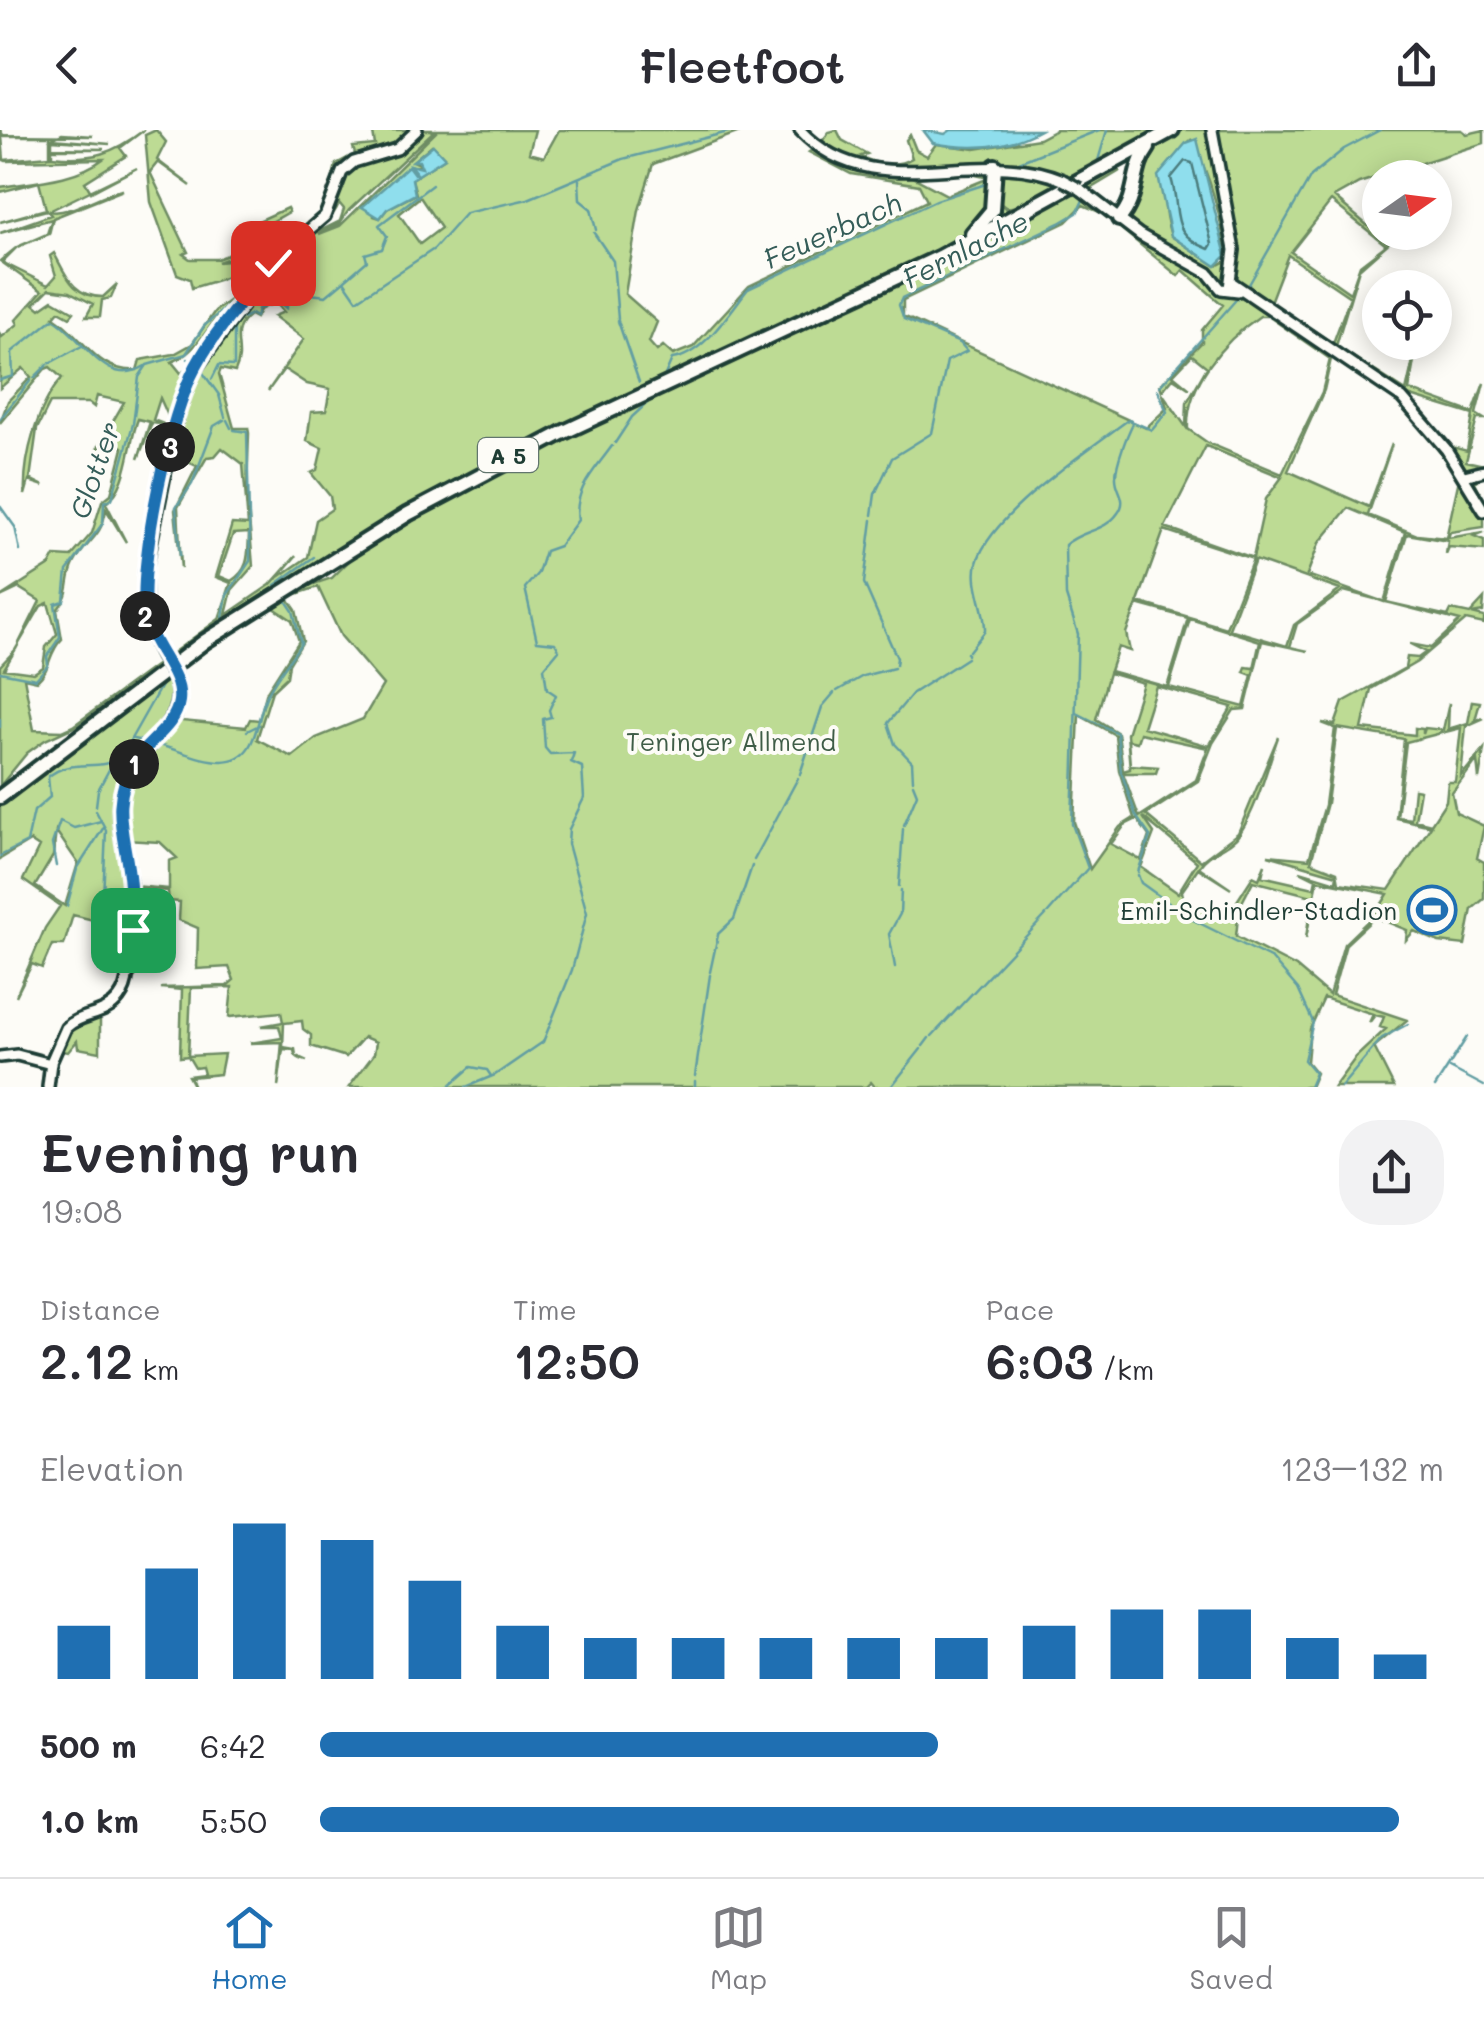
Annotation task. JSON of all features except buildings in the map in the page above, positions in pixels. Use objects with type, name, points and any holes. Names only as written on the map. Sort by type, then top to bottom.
[{"type":"highway","name":"A 5","points":[[3,789],[79,726],[260,599],[437,493],[588,416],[961,241],[1172,130]]},
{"type":"highway","points":[[1125,218],[1138,163],[1160,134]]},
{"type":"highway","name":"A 5","points":[[3,789],[184,656],[408,514],[574,428],[902,276],[1102,170],[1160,134]]},
{"type":"highway","points":[[991,170],[994,196],[1005,209],[1031,204]]},
{"type":"highway","points":[[1102,170],[1124,170],[1132,179],[1134,192]]},
{"type":"highway","name":"A 5","points":[[961,241],[986,222],[994,196]]},
{"type":"street","points":[[48,1087],[51,1064],[70,1023],[103,1011],[120,996],[127,974],[130,882],[118,828],[119,802],[138,758],[176,711],[180,694],[174,674],[160,656],[146,623],[145,572],[180,404],[198,362],[257,284],[288,246],[325,216],[345,169],[397,149],[416,130]]},
{"type":"street","points":[[800,130],[826,152],[871,169],[907,174],[1028,169],[1064,180],[1393,390],[1472,476],[1484,511]]},
{"type":"street","points":[[1212,130],[1233,265],[1226,281]]},
{"type":"street","points":[[0,1057],[17,1055],[51,1064]]},
{"type":"green space","points":[[0,130],[3,135],[59,136],[52,139],[110,144],[52,140],[52,148],[104,149],[52,149],[52,156],[79,157],[112,150],[144,130],[120,148],[126,156],[85,182],[90,191],[49,211],[66,210],[123,190],[53,218],[49,234],[17,247],[47,234],[52,219],[0,233],[51,215],[47,210],[0,222],[46,209],[39,182],[0,192],[0,187],[67,176],[103,159],[6,161],[0,158]],"holes":[[[2,136],[50,136],[50,156],[4,160]]]},
{"type":"green space","points":[[156,130],[166,142],[157,160],[191,186],[158,162],[150,172],[188,252],[183,254],[190,259],[217,259],[236,252],[256,222],[287,208],[289,212],[261,228],[245,253],[218,262],[239,260],[241,273],[192,288],[190,279],[177,274],[151,202],[145,135]]},
{"type":"green space","points":[[339,130],[435,130],[349,210],[339,224],[319,234],[340,226],[438,130],[535,130],[529,153],[544,157],[559,130],[745,130],[653,164],[639,210],[625,294],[657,322],[649,342],[657,351],[663,346],[673,355],[693,347],[749,286],[927,201],[919,185],[851,174],[809,152],[815,148],[825,153],[823,140],[829,132],[837,130],[842,140],[867,154],[861,156],[886,164],[912,158],[906,140],[910,135],[916,150],[927,156],[936,144],[975,149],[1039,139],[1056,130],[1159,130],[1019,206],[1006,208],[1012,212],[984,227],[992,215],[993,201],[985,221],[963,238],[556,428],[403,509],[225,619],[76,726],[45,740],[27,753],[0,786],[0,666],[15,650],[4,669],[34,673],[43,667],[46,647],[57,634],[48,603],[41,606],[17,646],[40,601],[19,588],[0,597],[50,565],[55,556],[71,557],[92,533],[102,501],[111,494],[123,448],[115,441],[97,449],[124,402],[97,396],[94,407],[89,403],[50,403],[37,429],[30,479],[44,486],[29,481],[25,495],[33,434],[45,403],[62,378],[50,367],[45,369],[0,423],[8,401],[31,377],[23,368],[0,388],[0,334],[2,337],[18,324],[16,320],[42,291],[0,261],[17,247],[2,262],[48,285],[56,276],[50,256],[54,253],[72,283],[84,293],[103,297],[117,284],[111,298],[102,300],[100,317],[86,317],[93,304],[70,292],[49,289],[34,304],[40,309],[53,300],[74,312],[70,317],[59,311],[54,317],[101,360],[111,366],[137,370],[140,360],[174,354],[192,344],[215,311],[254,283],[284,247],[324,216],[336,164],[355,154],[353,147],[375,145],[373,133]],"holes":[[[432,145],[445,158],[412,179],[416,194],[387,209],[380,218],[374,216],[374,202],[369,204],[368,200],[380,196],[408,167],[414,175],[418,174],[411,167],[422,165],[413,161]],[[967,173],[989,178],[947,195],[915,178]],[[420,197],[441,228],[420,244],[399,214]],[[339,203],[344,209],[340,221],[316,233],[292,268],[268,276],[283,255],[325,223]],[[248,290],[199,361],[181,373],[172,362],[193,348],[226,307]],[[275,302],[284,312],[274,316],[304,339],[268,391],[284,369],[307,384],[330,389],[326,411],[311,412],[307,441],[322,448],[317,470],[311,473],[330,496],[332,509],[316,520],[308,557],[276,579],[296,556],[270,585],[226,615],[232,590],[253,566],[247,494],[249,433],[248,428],[234,428],[219,374],[221,369],[235,372],[239,328],[250,315],[256,318],[260,310]],[[160,398],[173,427],[144,552],[142,630],[156,660],[166,655],[156,630],[150,580],[155,531],[171,454],[197,466],[175,510],[181,568],[178,507],[207,457],[215,456],[222,448],[243,464],[248,525],[232,524],[216,577],[231,583],[219,619],[73,726],[62,731],[34,730],[24,678],[37,681],[62,639],[57,610],[74,564],[97,534],[106,509],[126,542],[106,503],[124,476],[138,419],[150,422],[138,459],[152,423],[166,425],[153,420]],[[249,533],[242,572],[231,581],[219,576],[233,534]]]},
{"type":"green space","name":"Teninger Allmend","points":[[1178,130],[1462,130],[1467,134],[1484,130],[1484,143],[1431,160],[1362,160],[1362,182],[1334,197],[1362,221],[1362,226],[1331,201],[1291,252],[1350,293],[1360,265],[1381,250],[1359,269],[1336,346],[1406,391],[1414,360],[1409,390],[1473,413],[1484,383],[1476,414],[1484,419],[1477,419],[1466,461],[1484,465],[1484,476],[1475,482],[1484,500],[1484,527],[1450,532],[1448,538],[1484,532],[1474,536],[1484,540],[1484,550],[1449,547],[1446,554],[1448,541],[1407,534],[1386,602],[1405,532],[1348,508],[1319,543],[1307,575],[1377,600],[1344,591],[1297,624],[1290,647],[1308,651],[1262,641],[1245,709],[1234,710],[1213,743],[1198,781],[1146,815],[1201,861],[1238,833],[1278,737],[1240,833],[1199,867],[1231,889],[1198,868],[1182,891],[1183,897],[1209,914],[1230,912],[1253,876],[1259,879],[1265,864],[1262,876],[1314,888],[1316,879],[1300,871],[1336,882],[1337,875],[1268,855],[1309,859],[1325,805],[1335,728],[1322,723],[1335,725],[1343,702],[1405,668],[1407,657],[1418,658],[1426,652],[1410,644],[1431,648],[1460,621],[1390,603],[1448,616],[1451,610],[1470,614],[1484,599],[1483,612],[1472,614],[1484,617],[1484,624],[1466,620],[1417,662],[1371,689],[1362,729],[1415,735],[1415,728],[1423,729],[1423,734],[1425,728],[1443,730],[1449,703],[1448,729],[1468,723],[1472,701],[1480,702],[1475,720],[1484,718],[1466,726],[1461,776],[1484,749],[1479,779],[1477,760],[1452,793],[1456,813],[1484,826],[1477,858],[1484,862],[1484,899],[1472,909],[1465,945],[1439,942],[1414,931],[1406,940],[1407,930],[1375,917],[1346,944],[1332,995],[1407,1020],[1374,1047],[1394,1087],[1334,1087],[1356,1057],[1386,1029],[1380,1027],[1384,1017],[1375,1015],[1369,1023],[1373,1014],[1324,998],[1310,1029],[1307,1062],[1316,1073],[1310,1087],[875,1087],[871,1082],[866,1087],[349,1087],[374,1054],[376,1042],[364,1037],[346,1057],[311,1046],[311,1035],[303,1029],[302,1021],[284,1023],[283,1047],[295,1049],[296,1055],[294,1050],[283,1049],[278,1087],[282,1042],[250,1043],[282,1038],[279,1026],[261,1026],[283,1022],[281,1012],[229,1017],[232,987],[191,988],[188,1056],[180,1057],[182,990],[161,988],[227,986],[234,980],[229,967],[197,969],[198,928],[179,920],[180,902],[169,901],[168,891],[134,889],[135,978],[118,926],[73,915],[64,945],[52,945],[42,968],[32,964],[16,996],[45,928],[60,906],[23,880],[39,847],[30,841],[0,859],[0,801],[166,672],[284,594],[332,578],[366,544],[489,473],[1073,190],[1085,191],[1088,183],[1105,172],[1120,171],[1090,189],[1121,213],[1149,149]],"holes":[[[1191,140],[1215,199],[1222,232],[1226,261],[1216,266],[1171,236],[1165,197],[1174,160]],[[1083,205],[1102,213],[1178,276],[1183,270],[1223,305],[1202,330],[1202,342],[1160,385],[1162,391],[1173,378],[1190,389],[1173,375],[1192,355],[1207,367],[1187,402],[1186,427],[1163,394],[1167,408],[1146,428],[903,316],[903,300],[1066,222]],[[1288,255],[1350,297],[1333,343],[1270,302]],[[1260,316],[1268,316],[1330,359],[1322,392],[1282,474],[1208,443],[1188,429],[1193,396],[1220,351]],[[1337,357],[1411,412],[1459,479],[1446,538],[1417,535],[1368,515],[1392,444],[1369,507],[1288,471],[1324,390],[1331,359]],[[1401,393],[1473,415],[1467,451],[1448,446]],[[1206,446],[1282,477],[1266,499],[1253,558],[1165,527]],[[1164,530],[1253,559],[1226,628],[1138,602]],[[1255,560],[1340,590],[1294,625],[1287,646],[1229,629]],[[318,587],[341,636],[383,685],[363,719],[316,738],[292,757],[257,739],[272,691],[287,677],[289,664],[303,641],[296,610],[287,597]],[[1137,604],[1188,618],[1167,687],[1110,671],[1118,647],[1130,651],[1126,633]],[[271,606],[292,620],[299,641],[267,691],[259,720],[250,719],[246,727],[181,721],[186,699],[179,666]],[[1190,619],[1260,641],[1254,668],[1246,667],[1244,672],[1252,675],[1244,707],[1169,687]],[[1109,673],[1143,683],[1127,734],[1130,769],[1123,771],[1118,733],[1096,719]],[[1156,686],[1232,707],[1209,746],[1143,727]],[[1079,715],[1115,735],[1119,770],[1134,818],[1120,827],[1090,869],[1074,822]],[[1337,728],[1404,739],[1396,818],[1431,826],[1389,890],[1339,883],[1337,872],[1311,862],[1327,803]],[[1461,728],[1455,782],[1448,782],[1446,801],[1431,824],[1415,820],[1420,790],[1414,789],[1411,819],[1397,817],[1406,742]],[[1140,733],[1208,748],[1196,780],[1139,817],[1123,773],[1156,773],[1158,767],[1130,765],[1128,740],[1137,742]],[[1143,817],[1197,862],[1178,893],[1141,867],[1154,833]],[[1137,819],[1149,836],[1141,860],[1111,844],[1125,825]],[[56,831],[78,863],[65,906],[35,886],[53,856]],[[124,840],[160,842],[177,858],[169,861],[169,889],[133,886]],[[1318,880],[1388,894],[1377,912],[1357,902],[1355,907],[1373,916],[1344,944],[1329,995],[1296,967],[1236,936],[1239,908],[1253,881],[1312,896],[1306,938]]]},
{"type":"green space","points":[[100,1014],[100,1052],[78,1048],[77,1041],[68,1052],[58,1050],[66,1030]]},
{"type":"green space","points":[[224,1054],[220,1074],[190,1077],[194,1087],[188,1076],[204,1074],[202,1067],[195,1068],[188,1056]]},
{"type":"water","points":[[923,130],[945,134],[951,130],[1040,130],[1001,144],[960,147],[933,143]]},
{"type":"water","points":[[1197,139],[1226,256],[1216,266],[1171,236],[1158,176],[1186,143]]},
{"type":"water","points":[[433,145],[445,158],[412,179],[415,194],[387,209],[380,218],[362,207],[408,166],[417,174],[410,165],[422,168],[419,161],[413,161]]},
{"type":"waterway","points":[[212,379],[219,365],[234,366],[234,322],[251,314],[256,317],[258,309],[279,302],[287,309],[287,291],[326,296],[344,281],[357,300],[434,249],[466,213],[528,199],[623,159],[736,130]]},
{"type":"waterway","name":"Feuerbach","points":[[1019,162],[1099,130]]},
{"type":"waterway","name":"Fernlache","points":[[1097,164],[1107,130]]},
{"type":"waterway","points":[[1247,288],[1311,176],[1344,149],[1380,130]]},
{"type":"waterway","points":[[579,180],[580,200],[591,209],[596,230]]},
{"type":"waterway","name":"Feuerbach","points":[[665,375],[672,359],[705,341],[748,289],[937,200],[989,183]]},
{"type":"waterway","points":[[345,280],[367,261],[365,254],[382,249],[387,236],[379,225],[432,185]]},
{"type":"waterway","name":"Fernlache","points":[[872,515],[875,494],[892,458],[932,433],[947,361],[967,351],[960,343],[904,319],[899,305],[902,298],[1060,223],[1077,213],[1083,200]]},
{"type":"waterway","points":[[594,233],[613,261],[618,319]]},
{"type":"waterway","name":"Glotter","points":[[0,672],[36,679],[48,665],[47,656],[60,637],[55,604],[64,601],[67,571],[103,523],[104,502],[112,499],[133,424],[139,377],[147,365],[186,354],[204,326],[250,287]]},
{"type":"waterway","points":[[1160,386],[1241,294]]},
{"type":"waterway","points":[[0,380],[13,376],[12,352],[53,319],[106,366],[130,372],[145,366]]},
{"type":"waterway","points":[[618,321],[639,382]]},
{"type":"waterway","points":[[34,378],[48,364],[82,346]]},
{"type":"waterway","points":[[188,359],[194,362]]},
{"type":"waterway","points":[[201,370],[219,395],[225,417]]},
{"type":"waterway","points":[[0,419],[31,380]]},
{"type":"waterway","points":[[969,651],[985,631],[976,571],[985,545],[1042,485],[1128,420],[1152,430],[1167,412],[1158,390]]},
{"type":"waterway","name":"Feuerbach","points":[[615,443],[632,417],[658,393]]},
{"type":"waterway","points":[[180,555],[176,507],[192,484],[214,426],[224,420]]},
{"type":"waterway","points":[[227,420],[231,428]]},
{"type":"waterway","points":[[1065,894],[1088,868],[1072,824],[1078,634],[1066,596],[1065,545],[1106,524],[1121,508],[1116,470],[1133,423]]},
{"type":"waterway","points":[[223,617],[227,595],[250,561],[247,432],[234,430]]},
{"type":"waterway","name":"Feuerbach","points":[[466,1087],[495,1075],[543,1042],[572,970],[587,913],[568,844],[569,829],[584,798],[582,767],[571,762],[574,753],[550,754],[545,748],[543,719],[551,717],[549,710],[556,695],[547,689],[544,668],[559,650],[555,643],[537,641],[525,588],[538,573],[545,551],[559,546],[578,520],[582,490],[612,446]]},
{"type":"waterway","points":[[0,506],[15,527],[20,551]]},
{"type":"waterway","name":"Fernlache","points":[[872,520],[864,583],[897,658],[896,665]]},
{"type":"waterway","points":[[275,585],[314,557]]},
{"type":"waterway","points":[[153,744],[213,760],[234,759],[243,754],[250,746],[271,688],[301,643],[293,611],[285,599]]},
{"type":"waterway","points":[[913,780],[912,762],[895,744],[888,723],[913,693],[967,658]]},
{"type":"waterway","name":"Fernlache","points":[[837,691],[863,676],[894,668]]},
{"type":"waterway","points":[[123,753],[166,677]]},
{"type":"waterway","name":"Fernlache","points":[[800,774],[822,707],[834,693]]},
{"type":"waterway","points":[[1077,713],[1117,733],[1121,772]]},
{"type":"waterway","name":"Glotter","points":[[0,719],[0,727]]},
{"type":"waterway","points":[[247,731],[259,725]]},
{"type":"waterway","points":[[133,739],[148,742]]},
{"type":"waterway","points":[[0,856],[27,842],[34,811],[50,797],[48,777],[67,767],[104,764],[120,756]]},
{"type":"waterway","points":[[96,806],[98,790],[112,764]]},
{"type":"waterway","points":[[1122,774],[1136,816],[1150,836],[1138,872]]},
{"type":"waterway","name":"Fernlache","points":[[754,860],[798,778]]},
{"type":"waterway","points":[[904,825],[917,794],[913,784]]},
{"type":"waterway","points":[[96,811],[106,830],[102,920],[118,926]]},
{"type":"waterway","points":[[56,866],[52,844],[60,821],[74,828],[101,821]]},
{"type":"waterway","points":[[67,906],[77,869],[104,827]]},
{"type":"waterway","points":[[899,886],[903,829]]},
{"type":"waterway","name":"Fernlache","points":[[718,934],[734,919],[752,866]]},
{"type":"waterway","points":[[1138,875],[1141,883],[1191,919],[1272,959],[1298,989],[1313,1022],[1304,1060],[1315,1073],[1309,1087]]},
{"type":"waterway","points":[[895,967],[889,934],[900,914],[901,890]]},
{"type":"waterway","points":[[1048,913],[1063,896]]},
{"type":"waterway","points":[[932,1036],[1046,915]]},
{"type":"waterway","name":"Fernlache","points":[[710,972],[718,935]]},
{"type":"waterway","name":"Fernlache","points":[[695,1076],[710,975]]},
{"type":"waterway","points":[[1341,1087],[1382,1038],[1408,1024]]},
{"type":"waterway","points":[[1435,1087],[1467,1037]]},
{"type":"waterway","points":[[923,1046],[929,1038]]},
{"type":"waterway","points":[[891,1087],[921,1049]]},
{"type":"waterway","points":[[448,1087],[471,1067],[487,1070],[491,1076]]},
{"type":"waterway","points":[[1450,1068],[1484,1086]]},
{"type":"waterway","name":"Fernlache","points":[[695,1081],[695,1087]]},
{"type":"place","name":"Emil-Schindler-Stadion","points":[[1432,910]]},
{"type":"route","points":[[133,930],[129,919],[128,869],[118,828],[119,802],[132,768],[171,721],[180,698],[176,680],[156,650],[146,623],[146,561],[177,415],[189,380],[210,344],[273,263]]}]
